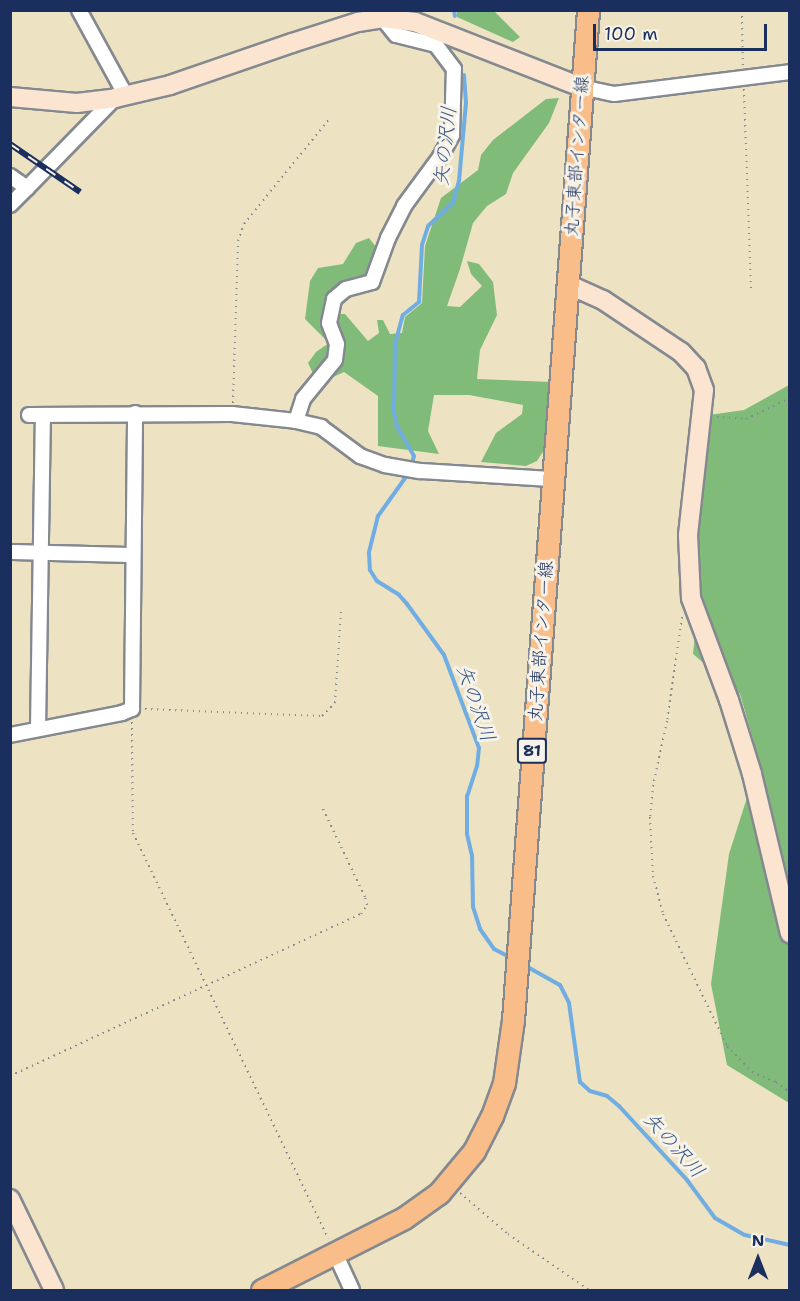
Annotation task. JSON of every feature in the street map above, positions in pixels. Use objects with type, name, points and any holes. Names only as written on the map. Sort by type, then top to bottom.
[{"type":"main road","name":"丸子東部インター線","points":[[262,1290],[404,1218],[428,1202],[449,1183],[462,1169],[483,1134],[499,1099],[507,1068],[588,10]]},
{"type":"street","points":[[79,10],[121,97]]},
{"type":"street","points":[[296,421],[303,399],[335,360],[337,344],[329,323],[334,298],[346,289],[372,282],[388,238],[404,206],[440,157],[452,135],[454,69],[436,45],[396,35],[382,14]]},
{"type":"street","points":[[10,97],[77,103],[121,97],[170,85],[382,14],[415,22],[581,87],[614,94],[789,72]]},
{"type":"street","points":[[10,205],[121,97]]},
{"type":"street","points":[[10,176],[27,188]]},
{"type":"street","points":[[567,284],[603,300],[681,352],[696,368],[704,390],[688,535],[691,598],[729,700],[752,774],[789,934]]},
{"type":"street","points":[[10,735],[122,713],[132,709],[135,413]]},
{"type":"street","points":[[38,729],[40,552],[36,415],[232,414],[296,421],[321,427],[360,456],[385,465],[420,471],[552,479]]},
{"type":"street","points":[[10,552],[132,555]]},
{"type":"street","points":[[10,1199],[54,1290]]},
{"type":"street","points":[[335,1253],[352,1290]]},
{"type":"path","points":[[742,10],[751,290]]},
{"type":"path","points":[[232,414],[238,241],[244,224],[330,118]]},
{"type":"path","points":[[702,416],[746,419],[789,398]]},
{"type":"path","points":[[335,1253],[133,833],[132,709],[322,716],[335,703],[341,610]]},
{"type":"path","points":[[683,612],[667,721],[653,785],[650,817],[653,876],[663,914],[728,1046],[752,1072],[789,1092]]},
{"type":"path","points":[[10,1076],[361,914],[367,905],[365,897],[323,809]]},
{"type":"path","points":[[449,1183],[508,1234],[589,1290]]},
{"type":"green space","points":[[457,11],[494,11],[520,37],[513,42],[457,17]]},
{"type":"green space","points":[[559,98],[549,123],[513,173],[506,194],[487,206],[473,223],[447,306],[460,307],[482,286],[471,274],[467,261],[479,264],[493,282],[497,315],[480,350],[477,379],[550,382],[544,450],[537,461],[526,466],[481,462],[496,433],[522,414],[523,405],[469,395],[434,395],[428,431],[439,454],[378,446],[378,396],[344,372],[318,384],[308,363],[316,352],[329,343],[305,319],[310,281],[318,268],[343,264],[356,243],[369,238],[376,247],[369,274],[325,298],[332,314],[345,314],[368,341],[379,333],[377,320],[383,320],[390,334],[402,333],[405,317],[422,303],[425,246],[441,198],[478,170],[481,155],[493,140],[546,99]]},
{"type":"green space","points":[[789,385],[789,1103],[727,1065],[711,984],[729,854],[759,760],[740,694],[693,654],[701,575],[698,526],[702,416],[744,410]]},
{"type":"waterway","name":"矢の沢川","points":[[454,10],[455,16]]},
{"type":"waterway","name":"矢の沢川","points":[[411,467],[414,456],[397,427],[394,411],[395,344],[403,315],[419,302],[422,245],[428,226],[453,203],[459,181],[466,103],[464,75]]},
{"type":"waterway","name":"矢の沢川","points":[[408,474],[378,516],[369,553],[370,570],[377,581],[399,595],[407,604],[444,655],[479,748],[477,766],[467,796],[467,834],[472,855],[473,907],[480,929],[494,949],[510,957]]},
{"type":"waterway","name":"矢の沢川","points":[[524,965],[560,985],[569,1003],[580,1082],[590,1091],[607,1096],[619,1106],[687,1180],[715,1218],[745,1235],[790,1245]]},
{"type":"railway","points":[[10,144],[80,192]]}]
